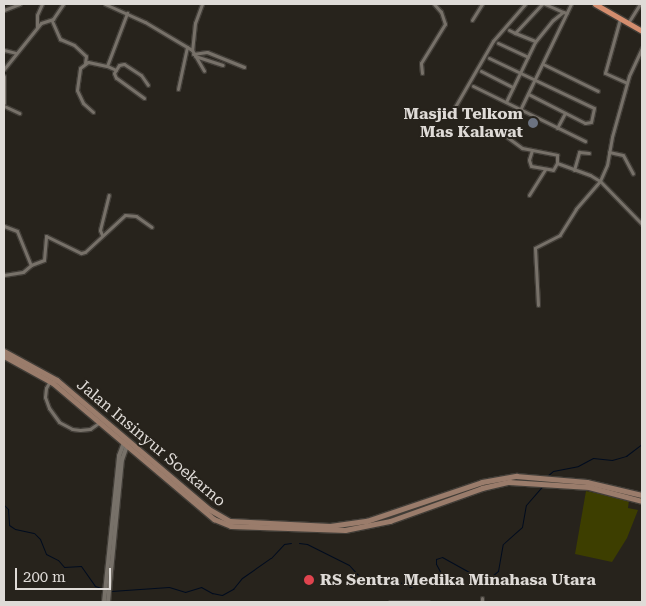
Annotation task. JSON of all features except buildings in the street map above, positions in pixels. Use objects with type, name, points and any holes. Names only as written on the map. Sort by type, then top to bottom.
[{"type":"highway","points":[[595,4],[642,31]]},
{"type":"main road","name":"Jalan Insinyur Soekarno","points":[[4,351],[57,380],[127,442]]},
{"type":"main road","name":"Jalan Insinyur Soekarno","points":[[4,356],[50,381],[222,518],[243,524],[339,531],[373,525],[496,485],[540,480],[588,487],[642,501]]},
{"type":"main road","name":"Jalan Insinyur Soekarno","points":[[550,481],[588,482],[642,495]]},
{"type":"street","points":[[4,10],[20,4]]},
{"type":"street","points":[[37,27],[37,15],[42,4]]},
{"type":"street","points":[[4,67],[37,27],[42,22],[52,20],[64,4]]},
{"type":"street","points":[[105,4],[127,13],[187,47],[204,71]]},
{"type":"street","points":[[193,53],[195,23],[202,4]]},
{"type":"street","points":[[422,73],[421,63],[445,26],[444,16],[434,4]]},
{"type":"street","points":[[472,20],[482,4]]},
{"type":"street","points":[[452,112],[493,41],[525,4]]},
{"type":"street","points":[[515,33],[543,4],[565,12]]},
{"type":"street","points":[[520,110],[543,64],[565,12],[571,4]]},
{"type":"street","points":[[628,23],[640,4]]},
{"type":"street","points":[[506,102],[535,42],[550,23],[565,12]]},
{"type":"street","points":[[107,66],[127,13]]},
{"type":"street","points":[[620,19],[604,73],[627,83]]},
{"type":"street","points":[[52,20],[61,40],[74,45],[86,56],[85,63],[80,68],[77,90],[83,104],[93,112]]},
{"type":"street","points":[[509,30],[535,42]]},
{"type":"street","points":[[498,43],[528,57]]},
{"type":"street","points":[[178,89],[187,47]]},
{"type":"street","points":[[538,305],[535,248],[560,235],[576,209],[600,182],[627,83],[642,48]]},
{"type":"street","points":[[4,50],[16,53]]},
{"type":"street","points":[[193,53],[207,52],[244,67]]},
{"type":"street","points":[[193,53],[223,66]]},
{"type":"street","points":[[489,58],[520,73],[536,78],[595,109],[590,124],[528,94]]},
{"type":"street","points":[[85,63],[96,63],[116,70]]},
{"type":"street","points":[[144,98],[116,78],[114,74],[121,64],[128,66],[145,79],[148,85]]},
{"type":"street","points":[[543,64],[598,91]]},
{"type":"street","points":[[480,71],[512,88]]},
{"type":"street","points":[[4,76],[4,104],[19,113]]},
{"type":"street","points":[[473,86],[585,141]]},
{"type":"street","points":[[557,128],[565,113]]},
{"type":"street","points":[[507,137],[521,148],[532,150],[557,155],[557,164],[554,170],[530,165],[532,150]]},
{"type":"street","points":[[574,170],[579,152],[589,153]]},
{"type":"street","points":[[609,152],[623,155],[632,174]]},
{"type":"street","points":[[557,164],[600,182],[642,224]]},
{"type":"street","points":[[529,195],[545,169]]},
{"type":"street","points":[[102,235],[100,230],[108,195]]},
{"type":"street","points":[[4,275],[23,272],[31,265],[45,259],[46,236],[81,253],[128,214],[136,216],[152,228]]},
{"type":"street","points":[[4,226],[17,231],[31,265]]},
{"type":"street","points":[[50,381],[46,388],[45,397],[50,411],[59,422],[72,429],[80,430],[90,429],[100,422]]},
{"type":"street","points":[[108,602],[119,456],[127,442]]},
{"type":"street","points":[[104,602],[108,587]]},
{"type":"street","points":[[390,602],[428,602]]},
{"type":"shaded area","points":[[586,491],[629,500],[628,508],[638,510],[627,538],[612,562],[575,554]]},
{"type":"waterway","points":[[546,477],[553,471],[578,466],[593,458],[612,460],[626,456],[642,444]]},
{"type":"waterway","points":[[299,543],[307,544],[349,565],[357,574],[372,583],[392,579],[411,587],[422,576],[441,581],[443,577],[436,564],[436,559],[442,557],[473,574],[483,577],[492,576],[498,571],[503,544],[522,527],[526,505],[541,488],[544,480]]},
{"type":"waterway","points":[[4,505],[8,509],[9,525],[15,529],[34,533],[40,539],[46,554],[58,560],[64,567],[81,566],[95,586],[104,589]]},
{"type":"waterway","points":[[111,591],[169,587],[185,592],[201,587],[212,593],[222,595],[233,589],[242,578],[271,558],[284,544],[291,543]]},
{"type":"place","name":"Masjid Telkom Mas Kalawat","points":[[533,123]]},
{"type":"place","name":"RS Sentra Medika Minahasa Utara","points":[[309,580]]}]
